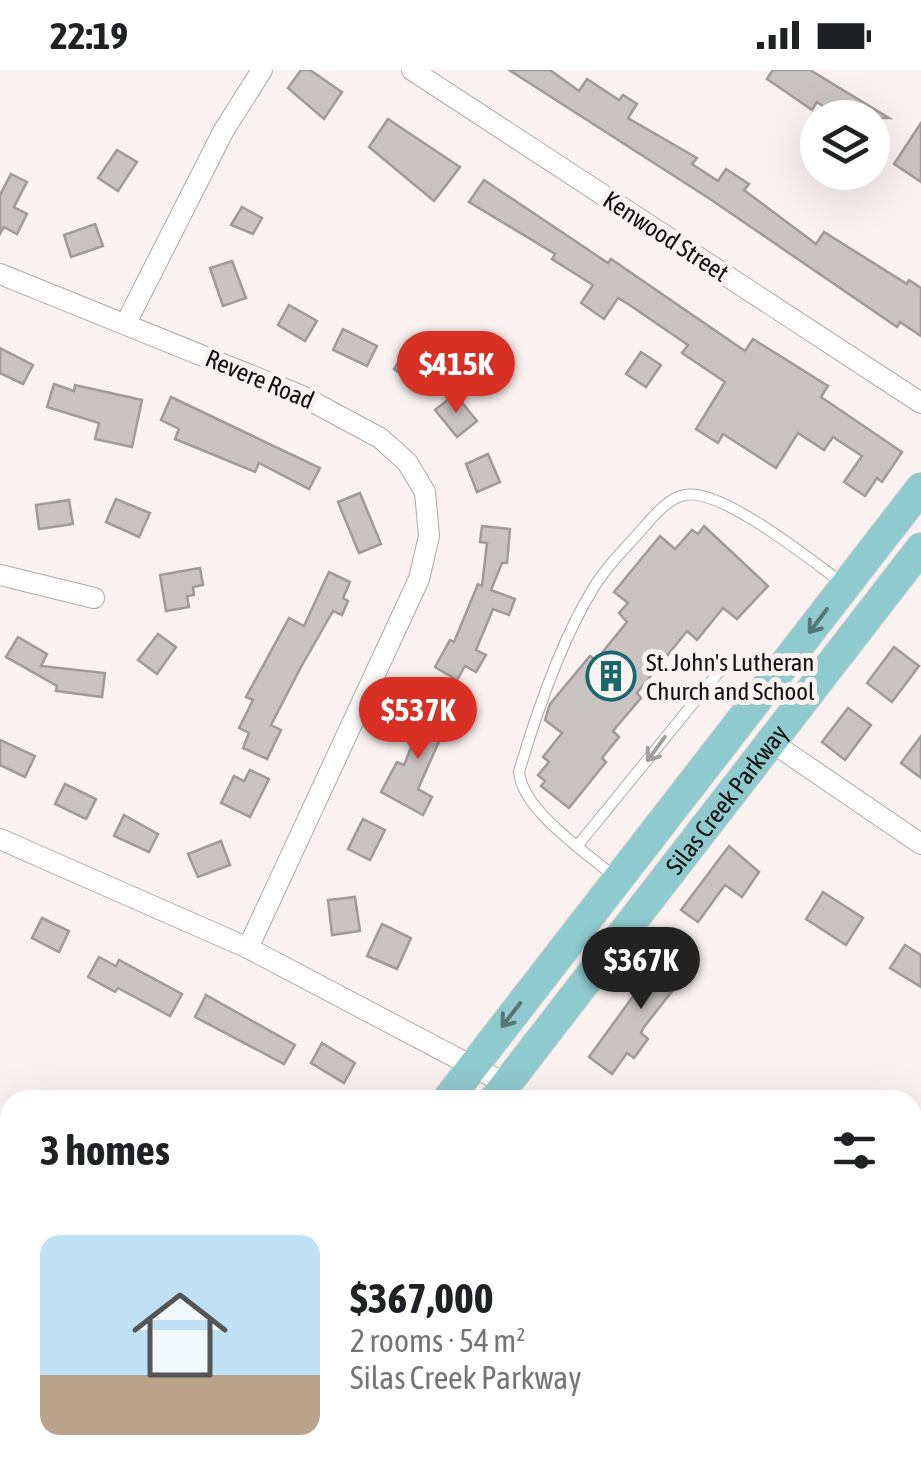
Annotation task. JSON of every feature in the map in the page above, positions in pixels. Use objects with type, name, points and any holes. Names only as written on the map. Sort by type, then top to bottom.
[{"type":"main road","name":"Silas Creek Parkway","points":[[454,1090],[921,488]]},
{"type":"main road","name":"Silas Creek Parkway","points":[[502,1090],[921,548]]},
{"type":"street","points":[[126,323],[224,130],[262,70]]},
{"type":"street","name":"Kenwood Street","points":[[412,70],[921,403]]},
{"type":"street","name":"Revere Road","points":[[0,274],[350,418],[406,462],[426,492],[427,553],[419,579],[248,948]]},
{"type":"street","points":[[0,575],[94,598]]},
{"type":"street","points":[[770,741],[921,844]]},
{"type":"street","points":[[0,838],[248,948],[474,1064],[498,1090]]},
{"type":"lane","points":[[616,879],[531,804],[520,785],[531,731],[594,587],[659,510],[683,494],[728,507],[846,585]]},
{"type":"lane","points":[[578,845],[718,673],[734,662],[784,665]]},
{"type":"building","points":[[301,70],[310,70],[342,92],[324,119],[288,88]]},
{"type":"building","points":[[509,70],[550,70],[579,91],[587,79],[619,100],[623,95],[637,104],[628,118],[697,158],[692,164],[718,181],[726,169],[749,184],[744,190],[816,244],[824,232],[907,284],[909,280],[921,288],[921,336],[900,322],[897,327],[710,199]]},
{"type":"building","points":[[773,70],[810,70],[859,100],[800,102],[767,79]]},
{"type":"building","points":[[388,119],[460,167],[434,201],[369,147]]},
{"type":"building","points":[[921,123],[921,182],[894,164]]},
{"type":"building","points":[[117,150],[137,162],[118,191],[98,178]]},
{"type":"building","points":[[11,174],[27,182],[14,207],[27,214],[17,234],[4,227],[0,234],[0,195]]},
{"type":"building","points":[[484,180],[608,263],[611,259],[745,351],[753,339],[828,386],[821,397],[902,452],[882,482],[877,478],[865,496],[844,482],[862,456],[833,437],[824,450],[798,433],[776,468],[723,434],[718,443],[696,429],[725,382],[682,353],[688,345],[618,298],[604,319],[581,303],[593,285],[552,259],[555,254],[469,202]]},
{"type":"building","points":[[242,207],[262,218],[253,234],[231,225]]},
{"type":"building","points":[[95,224],[103,246],[71,257],[64,235]]},
{"type":"building","points":[[232,261],[246,298],[223,306],[210,268]]},
{"type":"building","points":[[289,305],[317,321],[305,341],[278,325]]},
{"type":"building","points":[[343,329],[377,346],[367,366],[333,350]]},
{"type":"building","points":[[0,348],[33,365],[23,384],[0,373]]},
{"type":"building","points":[[407,349],[432,367],[418,387],[394,369]]},
{"type":"building","points":[[641,352],[661,365],[646,387],[626,374]]},
{"type":"building","points":[[54,384],[74,391],[75,385],[142,400],[132,447],[95,439],[99,423],[47,407]]},
{"type":"building","points":[[455,394],[477,421],[457,437],[435,410]]},
{"type":"building","points":[[171,397],[320,468],[309,489],[259,463],[255,472],[175,439],[179,429],[161,420]]},
{"type":"building","points":[[488,454],[500,482],[477,492],[466,464]]},
{"type":"building","points":[[360,493],[381,544],[359,553],[338,502]]},
{"type":"building","points":[[116,499],[150,513],[139,537],[106,522]]},
{"type":"building","points":[[69,500],[73,524],[39,529],[36,505]]},
{"type":"building","points":[[482,526],[510,529],[507,563],[502,563],[491,590],[515,599],[509,615],[493,609],[476,650],[486,655],[476,672],[465,666],[457,680],[435,667],[450,640],[454,642],[478,584],[482,586],[487,543],[480,542]]},
{"type":"building","name":"St. John's Lutheran Church and School","points":[[704,526],[768,586],[737,619],[723,608],[697,640],[687,631],[637,693],[641,698],[613,731],[619,737],[602,758],[606,762],[569,808],[541,786],[545,781],[538,775],[549,762],[543,757],[562,733],[545,720],[550,704],[590,656],[596,660],[627,622],[619,613],[628,603],[614,592],[660,536],[675,549],[692,530],[698,534]]},
{"type":"building","points":[[200,568],[203,585],[193,587],[194,595],[187,596],[189,607],[166,611],[160,575]]},
{"type":"building","points":[[329,572],[350,582],[343,598],[348,601],[342,615],[333,611],[271,725],[281,730],[267,759],[243,748],[249,733],[239,728],[253,700],[246,697],[289,618],[304,626]]},
{"type":"building","points":[[158,634],[176,647],[157,674],[138,660]]},
{"type":"building","points":[[18,637],[47,654],[41,666],[105,673],[102,697],[56,691],[57,686],[6,657]]},
{"type":"building","points":[[894,647],[919,666],[892,702],[867,683]]},
{"type":"building","points":[[429,703],[452,712],[418,789],[432,797],[423,815],[381,792],[397,762],[404,765]]},
{"type":"building","points":[[848,708],[871,725],[845,760],[822,742]]},
{"type":"building","points":[[921,736],[921,778],[901,763]]},
{"type":"building","points":[[0,740],[35,756],[25,777],[0,765]]},
{"type":"building","points":[[250,770],[269,779],[250,817],[221,803],[234,776],[244,781]]},
{"type":"building","points":[[65,784],[96,799],[86,819],[55,804]]},
{"type":"building","points":[[124,815],[158,834],[149,852],[114,836]]},
{"type":"building","points":[[363,819],[385,830],[370,860],[348,849]]},
{"type":"building","points":[[221,841],[230,865],[198,877],[188,854]]},
{"type":"building","points":[[729,846],[759,872],[742,897],[725,885],[698,922],[681,910]]},
{"type":"building","points":[[823,892],[863,918],[846,945],[806,919]]},
{"type":"building","points":[[355,897],[360,931],[332,935],[328,900]]},
{"type":"building","points":[[42,918],[69,931],[59,952],[32,938]]},
{"type":"building","points":[[382,924],[411,938],[397,969],[367,956]]},
{"type":"building","points":[[905,945],[921,955],[921,987],[890,968]]},
{"type":"building","points":[[677,948],[695,962],[644,1027],[641,1033],[648,1039],[634,1058],[627,1053],[612,1074],[589,1057],[663,955],[669,959]]},
{"type":"building","points":[[99,957],[116,966],[119,960],[182,994],[170,1016],[88,977]]},
{"type":"building","points":[[206,995],[295,1045],[284,1064],[195,1017]]},
{"type":"building","points":[[322,1043],[355,1063],[344,1083],[311,1063]]},
{"type":"place","name":"St. John's Lutheran Church and School","points":[[611,676]]}]
